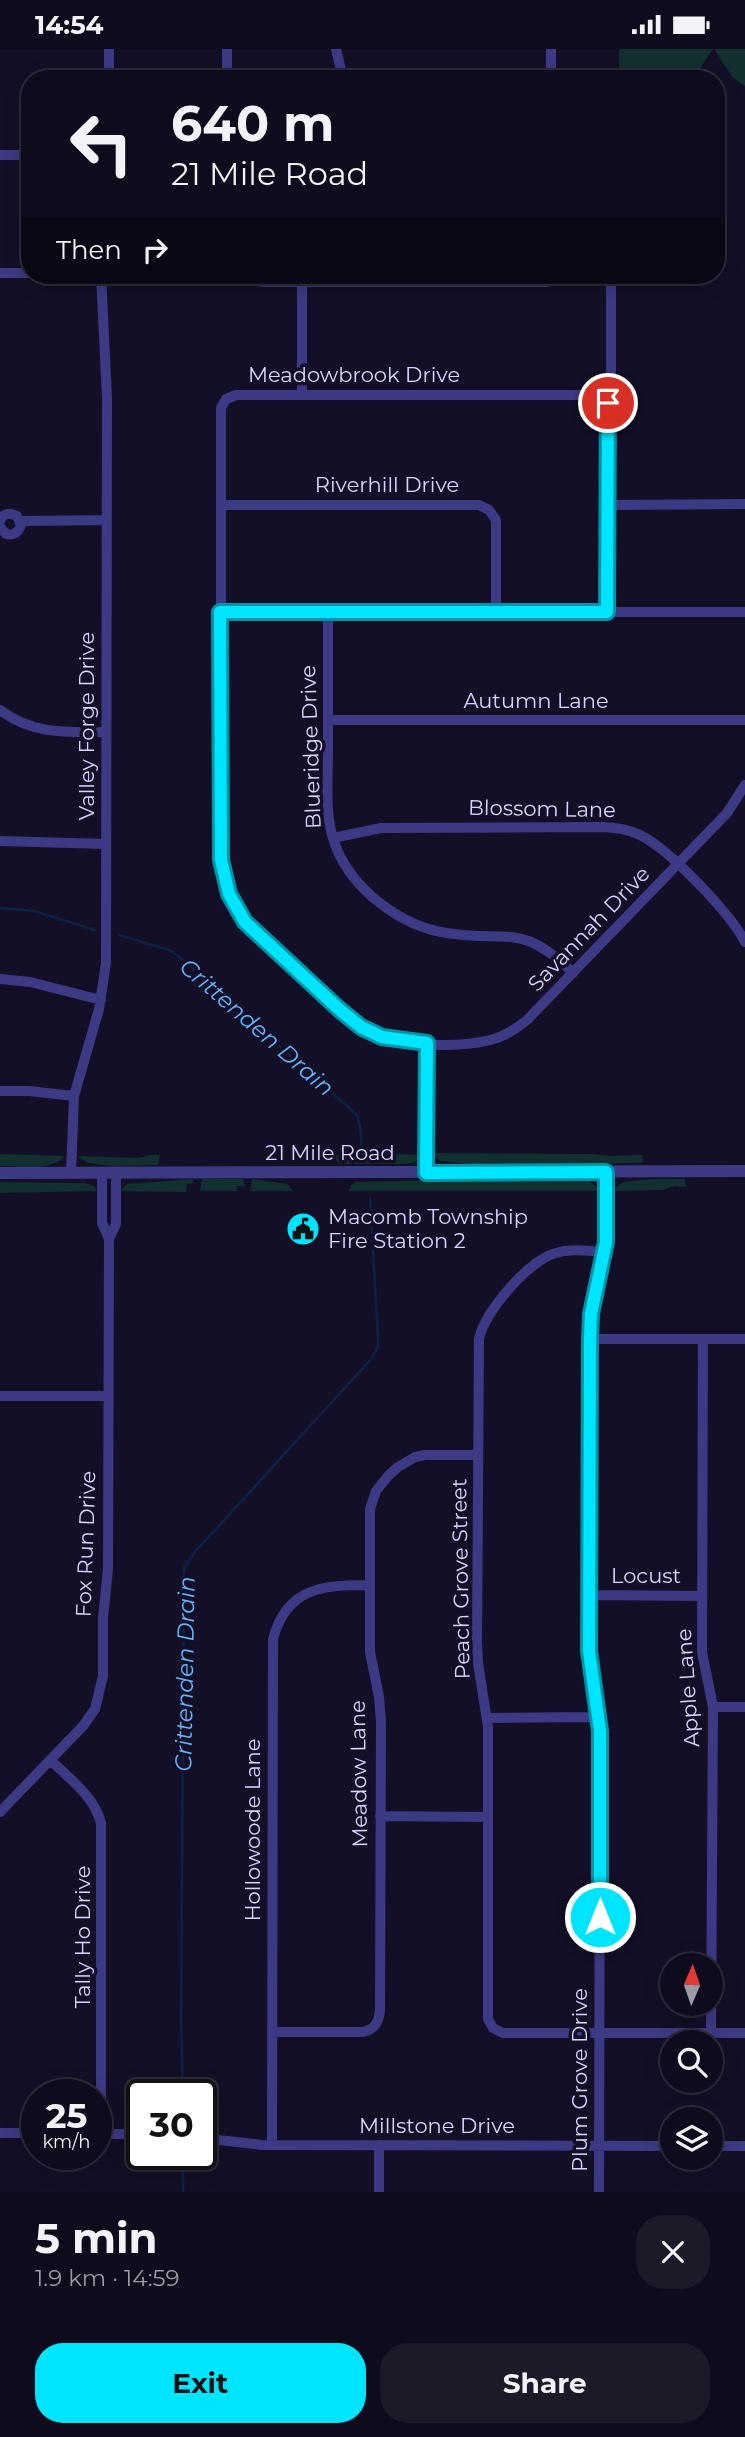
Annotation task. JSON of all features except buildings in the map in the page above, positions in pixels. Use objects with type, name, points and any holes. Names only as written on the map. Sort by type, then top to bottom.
[{"type":"street","points":[[109,49],[109,70]]},
{"type":"street","points":[[227,49],[227,70]]},
{"type":"street","points":[[336,49],[341,70]]},
{"type":"street","points":[[551,49],[551,70]]},
{"type":"street","points":[[0,156],[21,155]]},
{"type":"street","points":[[0,274],[21,273]]},
{"type":"street","name":"Valley Forge Drive","points":[[72,1173],[74,1096],[101,1000],[106,963],[107,398],[101,284]]},
{"type":"street","points":[[302,284],[302,394]]},
{"type":"street","points":[[607,612],[611,284]]},
{"type":"street","name":"Meadowbrook Drive","points":[[427,1043],[382,1037],[352,1021],[252,931],[234,904],[225,881],[221,860],[221,408],[226,399],[236,395],[609,394]]},
{"type":"street","name":"Riverhill Drive","points":[[221,505],[480,505],[489,510],[496,520],[496,612]]},
{"type":"street","points":[[607,505],[745,505]]},
{"type":"street","points":[[0,521],[11,513],[21,521]]},
{"type":"street","points":[[21,521],[106,520]]},
{"type":"street","points":[[0,527],[6,534],[13,534],[18,531],[21,521]]},
{"type":"street","points":[[220,612],[745,612]]},
{"type":"street","name":"Blueridge Drive","points":[[328,613],[328,803],[333,838],[352,875],[372,895],[400,916],[439,932],[504,935],[528,939],[548,950],[573,973]]},
{"type":"street","points":[[0,710],[16,721],[36,729],[106,732]]},
{"type":"street","name":"Autumn Lane","points":[[328,720],[745,720]]},
{"type":"street","name":"Savannah Drive","points":[[427,1043],[478,1043],[504,1035],[527,1020],[678,866],[727,813],[745,785]]},
{"type":"street","name":"Blossom Lane","points":[[333,838],[381,828],[627,829],[647,839],[678,866],[725,912],[745,942]]},
{"type":"street","points":[[0,841],[106,844]]},
{"type":"street","points":[[0,979],[42,984],[101,1000]]},
{"type":"street","points":[[426,1173],[427,1043]]},
{"type":"street","points":[[0,1091],[74,1096]]},
{"type":"street","name":"21 Mile Road","points":[[0,1173],[745,1171]]},
{"type":"street","name":"Plum Grove Drive","points":[[599,2192],[599,1717],[590,1665],[590,1339],[591,1314],[604,1252],[606,1172]]},
{"type":"street","name":"Fox Run Drive","points":[[0,1812],[90,1717],[102,1688],[103,1618],[108,1569],[109,1239],[102,1223],[102,1173]]},
{"type":"street","name":"Fox Run Drive","points":[[109,1239],[116,1224],[116,1173]]},
{"type":"street","name":"Peach Grove Street","points":[[600,2033],[509,2033],[493,2028],[487,2015],[488,1718],[478,1654],[478,1455],[479,1339],[489,1312],[531,1267],[546,1257],[565,1251],[604,1252]]},
{"type":"street","points":[[590,1339],[745,1339]]},
{"type":"street","name":"Apple Lane","points":[[703,1339],[703,1661],[713,1707],[711,2030]]},
{"type":"street","points":[[0,1396],[108,1396]]},
{"type":"street","name":"Meadow Lane","points":[[272,2032],[362,2032],[368,2031],[378,2022],[381,1721],[379,1697],[370,1661],[370,1509],[382,1482],[398,1467],[415,1457],[478,1455]]},
{"type":"street","name":"Hollowoode Lane","points":[[272,2145],[274,1639],[286,1611],[299,1597],[329,1586],[369,1585]]},
{"type":"street","name":"Locust","points":[[590,1595],[702,1596]]},
{"type":"street","points":[[713,1707],[745,1707]]},
{"type":"street","points":[[488,1718],[599,1717]]},
{"type":"street","name":"Tally Ho Drive","points":[[50,1760],[88,1797],[99,1813],[101,1823],[99,2079]]},
{"type":"street","points":[[380,1816],[487,1817]]},
{"type":"street","points":[[600,2033],[660,2033]]},
{"type":"street","points":[[723,2033],[745,2033]]},
{"type":"street","points":[[0,2133],[21,2133]]},
{"type":"street","name":"Millstone Drive","points":[[217,2140],[272,2145],[660,2146]]},
{"type":"street","points":[[379,2145],[379,2192]]},
{"type":"street","points":[[723,2146],[745,2146]]},
{"type":"green space","points":[[619,49],[713,49],[699,70],[619,70]]},
{"type":"green space","points":[[714,49],[745,49],[745,86],[733,78]]},
{"type":"green space","points":[[0,1154],[65,1156],[53,1164],[16,1167],[0,1166]]},
{"type":"green space","points":[[346,1154],[358,1161],[383,1161],[395,1154],[421,1155],[415,1162],[407,1164],[339,1164],[335,1155]]},
{"type":"green space","points":[[432,1154],[642,1155],[643,1162],[570,1166],[483,1165],[440,1161]]},
{"type":"green space","points":[[160,1155],[158,1165],[103,1165],[78,1156],[138,1158]]},
{"type":"green space","points":[[193,1179],[193,1183],[187,1184],[186,1192],[120,1191],[127,1184]]},
{"type":"green space","points":[[202,1179],[243,1179],[245,1186],[237,1186],[237,1191],[200,1191]]},
{"type":"green space","points":[[252,1179],[287,1184],[293,1191],[250,1191]]},
{"type":"green space","points":[[684,1179],[687,1187],[613,1191],[625,1182]]},
{"type":"green space","points":[[0,1182],[84,1183],[94,1186],[97,1191],[0,1193]]},
{"type":"green space","points":[[357,1182],[588,1182],[595,1185],[599,1191],[349,1191],[351,1185]]},
{"type":"waterway","name":"Crittenden Drain","points":[[0,908],[34,911],[95,930]]},
{"type":"waterway","name":"Crittenden Drain","points":[[119,935],[169,950],[180,957],[357,1115],[362,1151]]},
{"type":"waterway","name":"Crittenden Drain","points":[[183,2079],[184,1568],[194,1553],[373,1357],[378,1346],[378,1337],[370,1199]]},
{"type":"waterway","name":"Crittenden Drain","points":[[183,2170],[183,2192]]},
{"type":"place","name":"Macomb Township Fire Station 2","points":[[303,1229]]},
{"type":"route","points":[[600,1917],[600,1731],[589,1651],[590,1339],[591,1314],[606,1242],[606,1172],[426,1173],[427,1043],[393,1040],[361,1027],[245,922],[229,894],[221,860],[220,612],[607,612],[608,403]]}]
